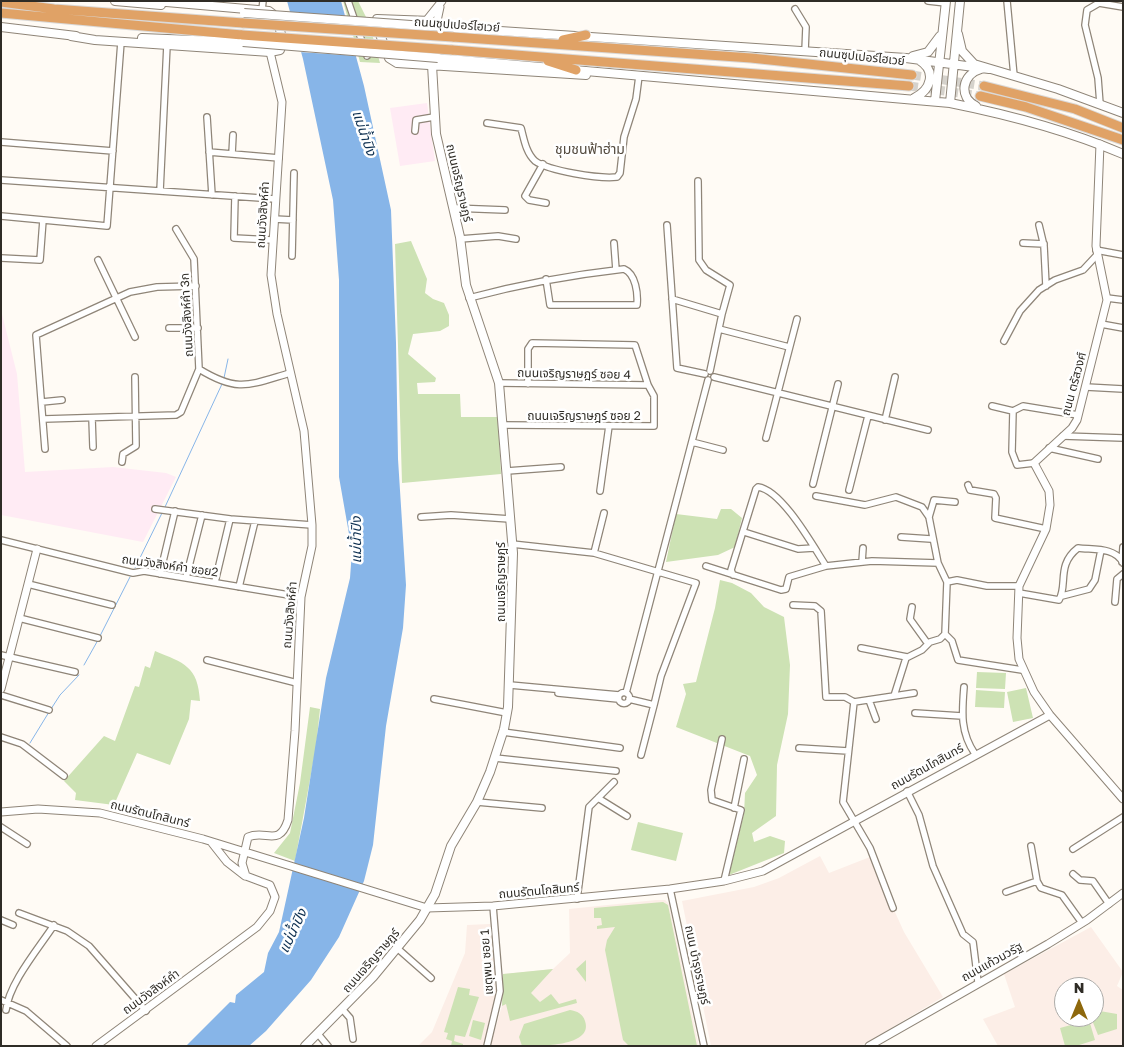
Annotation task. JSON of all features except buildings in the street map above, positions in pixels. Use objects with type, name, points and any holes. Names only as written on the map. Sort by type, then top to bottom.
[{"type":"highway","points":[[13,1],[26,6]]},
{"type":"highway","name":"ถนนซุปเปอร์ไฮเวย์","points":[[1,2],[26,6],[243,23],[751,58],[912,75]]},
{"type":"highway","name":"ถนนซุปเปอร์ไฮเวย์","points":[[1,13],[242,39],[452,50],[910,86]]},
{"type":"highway","points":[[1,18],[31,17]]},
{"type":"highway","points":[[550,43],[586,36]]},
{"type":"highway","points":[[532,56],[576,70]]},
{"type":"highway","points":[[984,86],[1075,109],[1123,128]]},
{"type":"highway","points":[[980,96],[1026,107],[1123,140]]},
{"type":"main road","points":[[115,1],[244,13],[426,23],[917,59],[987,69],[1014,76],[1123,113]]},
{"type":"main road","points":[[1,27],[121,42],[270,52],[280,50],[281,38],[274,14],[262,5],[154,1]]},
{"type":"main road","points":[[950,103],[960,1]]},
{"type":"main road","points":[[935,101],[946,2]]},
{"type":"main road","points":[[608,73],[566,76],[397,62],[389,58],[376,21],[381,18],[426,23],[437,21],[595,32],[618,37]]},
{"type":"main road","points":[[906,58],[928,52],[938,40],[942,29]]},
{"type":"main road","points":[[958,34],[966,56],[974,64],[987,69]]},
{"type":"main road","points":[[71,36],[242,39],[639,76],[914,98],[977,107],[1040,123],[1123,154]]},
{"type":"main road","points":[[914,98],[927,89],[930,79],[928,69],[917,59]]},
{"type":"main road","name":"ถนนเจริญราษฎร์","points":[[305,1046],[343,1010],[412,931],[435,894],[451,846],[477,802],[495,758],[507,713],[510,687],[512,544],[499,384],[469,298],[460,239],[434,117],[432,65]]},
{"type":"main road","points":[[977,107],[968,101],[964,87],[970,73],[987,69]]},
{"type":"street","points":[[348,1],[367,56]]},
{"type":"street","points":[[928,1],[946,2]]},
{"type":"street","points":[[1007,1],[1014,76]]},
{"type":"street","points":[[437,21],[441,3]]},
{"type":"street","points":[[426,23],[441,3]]},
{"type":"street","points":[[1100,104],[1101,92],[1085,25],[1085,17],[1087,10],[1099,3],[1123,7]]},
{"type":"street","points":[[795,9],[806,27],[805,51]]},
{"type":"street","points":[[1,216],[107,226],[121,42]]},
{"type":"street","points":[[160,191],[167,45]]},
{"type":"street","name":"ถนนวังสิงห์คำ","points":[[243,852],[248,837],[256,835],[278,836],[286,827],[295,731],[301,597],[312,546],[304,431],[273,294],[272,240],[282,102],[270,52]]},
{"type":"street","points":[[487,123],[521,128],[526,148],[535,160],[543,164],[571,173],[617,177],[620,173],[624,138],[636,99],[639,76]]},
{"type":"street","points":[[207,116],[212,195]]},
{"type":"street","points":[[415,130],[416,120],[434,117]]},
{"type":"street","points":[[232,154],[234,135]]},
{"type":"street","points":[[1,142],[113,151]]},
{"type":"street","name":"ถนน ตรัสวงศ์","points":[[1034,463],[1072,428],[1078,415],[1102,324],[1107,298],[1097,253],[1100,144]]},
{"type":"street","points":[[209,152],[279,158]]},
{"type":"street","points":[[543,164],[525,196],[529,200],[546,203]]},
{"type":"street","points":[[292,256],[294,173]]},
{"type":"street","points":[[1,180],[275,199]]},
{"type":"street","points":[[624,694],[659,570],[709,376],[730,285],[706,270],[698,260],[698,181]]},
{"type":"street","points":[[235,196],[234,238],[272,240]]},
{"type":"street","points":[[453,208],[505,210]]},
{"type":"street","points":[[274,219],[293,220]]},
{"type":"street","points":[[1,258],[40,260],[43,220]]},
{"type":"street","points":[[667,225],[677,368],[928,430]]},
{"type":"street","points":[[1039,225],[1044,244],[1046,286]]},
{"type":"street","name":"ถนนวังสิงห์คำ 3ก","points":[[176,229],[194,259],[200,369],[219,380],[240,386],[290,373]]},
{"type":"street","points":[[460,239],[498,236],[516,239]]},
{"type":"street","points":[[614,243],[616,270]]},
{"type":"street","points":[[1023,243],[1044,244]]},
{"type":"street","points":[[1004,341],[1020,311],[1046,286],[1083,270],[1097,253],[1123,255]]},
{"type":"street","points":[[98,260],[118,298],[135,337]]},
{"type":"street","points":[[469,298],[546,280],[624,269],[632,276],[637,292],[637,305],[550,305],[546,280]]},
{"type":"street","points":[[46,449],[36,335],[130,292],[157,287],[196,286]]},
{"type":"street","points":[[1107,298],[1123,300]]},
{"type":"street","points":[[672,299],[722,314]]},
{"type":"street","points":[[766,438],[797,319]]},
{"type":"street","points":[[1102,324],[1123,328]]},
{"type":"street","points":[[169,328],[198,328]]},
{"type":"street","points":[[719,329],[790,348]]},
{"type":"street","points":[[528,384],[528,349],[532,343],[635,345],[648,386]]},
{"type":"street","points":[[44,419],[176,415],[181,412],[200,369]]},
{"type":"street","points":[[122,462],[122,454],[136,446],[135,377]]},
{"type":"street","points":[[885,420],[895,377]]},
{"type":"street","name":"ถนนเจริญราษฎร์ ซอย 4","points":[[499,384],[648,386]]},
{"type":"street","points":[[813,484],[838,384]]},
{"type":"street","name":"ถนนเจริญราษฎร์ ซอย 2","points":[[503,425],[654,426],[654,396],[648,386]]},
{"type":"street","points":[[1086,386],[1123,389]]},
{"type":"street","points":[[42,402],[62,400]]},
{"type":"street","points":[[992,406],[1013,411],[1023,406],[1078,415]]},
{"type":"street","points":[[1013,411],[1012,452],[1017,465],[1034,463],[1035,469],[1049,491],[1050,505],[1046,529],[1019,590],[1017,638],[1022,670],[1050,715],[1123,799]]},
{"type":"street","points":[[849,490],[868,416]]},
{"type":"street","points":[[92,418],[93,446]]},
{"type":"street","points":[[600,491],[609,426]]},
{"type":"street","points":[[1063,436],[1123,438]]},
{"type":"street","points":[[692,442],[723,450]]},
{"type":"street","points":[[1049,448],[1098,459]]},
{"type":"street","points":[[506,471],[561,467]]},
{"type":"street","points":[[968,485],[970,490],[994,494],[996,498],[995,518],[1046,529]]},
{"type":"street","points":[[733,575],[731,570],[756,489],[761,487],[776,496],[796,520],[826,566]]},
{"type":"street","points":[[816,496],[865,505],[896,497],[922,507],[929,517]]},
{"type":"street","points":[[862,648],[908,656],[922,650],[945,634],[947,582],[938,563],[931,539],[929,517],[934,500],[955,502]]},
{"type":"street","points":[[156,509],[230,519],[312,525]]},
{"type":"street","points":[[160,574],[174,511]]},
{"type":"street","points":[[594,553],[604,513]]},
{"type":"street","points":[[186,578],[202,515]]},
{"type":"street","points":[[422,517],[451,515],[510,519]]},
{"type":"street","points":[[214,582],[230,519]]},
{"type":"street","points":[[239,587],[255,521]]},
{"type":"street","points":[[744,532],[798,549],[814,548]]},
{"type":"street","points":[[901,537],[931,539]]},
{"type":"street","name":"ถนนวังสิงห์คำ ซอย2","points":[[1,540],[132,572],[144,571],[301,597]]},
{"type":"street","points":[[512,544],[594,553],[659,570],[696,583],[661,676],[641,755]]},
{"type":"street","points":[[1122,563],[1123,547]]},
{"type":"street","points":[[862,562],[863,548]]},
{"type":"street","points":[[1062,596],[1062,578],[1072,553],[1078,548],[1118,554],[1122,563]]},
{"type":"street","points":[[1,689],[37,549]]},
{"type":"street","points":[[947,582],[957,580],[1019,590],[1059,600],[1062,596],[1090,589],[1095,580],[1101,550]]},
{"type":"street","points":[[706,566],[781,590],[786,589],[789,576],[826,566],[886,560],[938,563]]},
{"type":"street","points":[[1116,602],[1116,579],[1123,574]]},
{"type":"street","points":[[28,584],[112,606]]},
{"type":"street","points":[[794,605],[815,606],[821,611],[826,698],[845,697],[854,702],[914,692]]},
{"type":"street","points":[[912,607],[910,619],[928,644]]},
{"type":"street","points":[[20,618],[98,638]]},
{"type":"street","points":[[945,634],[952,641],[958,660],[1022,670]]},
{"type":"street","points":[[1,655],[75,672]]},
{"type":"street","points":[[894,696],[908,656]]},
{"type":"street","points":[[207,660],[297,683]]},
{"type":"street","points":[[510,687],[624,694],[654,705]]},
{"type":"street","points":[[964,687],[962,727],[967,742],[975,754]]},
{"type":"street","points":[[1,696],[49,710]]},
{"type":"street","points":[[434,698],[507,713]]},
{"type":"street","points":[[1038,698],[1041,709],[1039,720]]},
{"type":"street","points":[[869,700],[876,719]]},
{"type":"street","points":[[854,702],[843,802],[856,820],[870,848],[893,908]]},
{"type":"street","points":[[915,713],[962,716]]},
{"type":"street","name":"ถนนรัตนโกสินทร์","points":[[1,811],[77,810],[100,813],[212,842],[426,908],[493,906],[577,899],[724,881],[763,871],[975,754],[1050,715]]},
{"type":"street","points":[[503,732],[620,748]]},
{"type":"street","points":[[1,737],[22,744],[64,776]]},
{"type":"street","points":[[722,739],[711,790],[712,800],[741,810],[724,881]]},
{"type":"street","points":[[799,748],[848,751]]},
{"type":"street","points":[[495,758],[616,771]]},
{"type":"street","points":[[734,808],[744,759]]},
{"type":"street","points":[[577,899],[589,807],[614,782]]},
{"type":"street","points":[[907,791],[919,815],[933,866],[963,934],[972,942],[978,982]]},
{"type":"street","points":[[598,798],[627,816]]},
{"type":"street","points":[[477,802],[542,808]]},
{"type":"street","points":[[1073,849],[1123,818]]},
{"type":"street","points":[[1,827],[27,844]]},
{"type":"street","points":[[212,842],[228,862],[246,876]]},
{"type":"street","points":[[1031,846],[1037,881],[1043,890],[1062,895],[1082,923]]},
{"type":"street","points":[[243,852],[242,867],[246,876]]},
{"type":"street","points":[[1073,874],[1080,880],[1093,881],[1109,904]]},
{"type":"street","name":"ถนนวังสิงห์คำ","points":[[96,1046],[146,1011],[257,927],[266,916],[275,897],[273,888],[246,876]]},
{"type":"street","points":[[1006,892],[1037,881]]},
{"type":"street","name":"ถนน บำรุงราษฏร์","points":[[670,889],[704,1046]]},
{"type":"street","name":"ถนนแก้วนวรัฐ","points":[[869,1046],[1082,923],[1123,893]]},
{"type":"street","name":"เชตุพน ซอย 1","points":[[487,1046],[500,991],[493,906]]},
{"type":"street","points":[[19,913],[67,931],[97,953],[146,1011]]},
{"type":"street","points":[[1,920],[13,925]]},
{"type":"street","points":[[6,1010],[4,1001],[54,925]]},
{"type":"street","points":[[397,948],[431,978]]},
{"type":"street","points":[[4,1001],[26,1011],[67,1046]]},
{"type":"street","points":[[343,1010],[350,1018],[353,1039]]},
{"type":"street","points":[[318,1034],[328,1046]]},
{"type":"shaded area","points":[[427,103],[435,161],[400,166],[390,108]]},
{"type":"shaded area","points":[[1,310],[17,374],[25,472],[113,467],[166,473],[176,477],[143,542],[1,515]]},
{"type":"shaded area","points":[[820,856],[829,873],[870,857],[904,932],[943,997],[861,1046],[711,1046],[682,901],[754,887],[779,878]]},
{"type":"shaded area","points":[[665,900],[669,904],[699,1046],[490,1046],[502,1006],[503,974],[553,969],[570,953],[569,909]]},
{"type":"shaded area","points":[[490,924],[497,1001],[484,1046],[418,1046],[432,1032],[465,953],[467,925]]},
{"type":"shaded area","points":[[1091,927],[1123,972],[1117,986],[1123,990],[1123,1046],[998,1046],[983,1019],[1015,1007],[1004,974]]},
{"type":"green space","points":[[343,1],[358,1],[369,23],[380,63],[360,62]]},
{"type":"green space","points":[[411,241],[427,279],[425,293],[433,299],[444,303],[449,315],[449,326],[440,331],[413,334],[408,354],[436,378],[435,382],[417,383],[418,394],[460,394],[461,417],[498,417],[501,474],[402,483],[395,244]]},
{"type":"green space","points":[[721,509],[731,509],[742,518],[735,547],[718,555],[666,562],[676,514],[717,519]]},
{"type":"green space","points":[[720,580],[732,583],[751,593],[764,607],[784,617],[790,665],[788,714],[777,765],[776,816],[752,833],[754,842],[770,836],[785,841],[784,853],[729,875],[744,814],[745,793],[757,775],[750,756],[676,727],[686,694],[683,684],[696,682],[715,608]]},
{"type":"green space","points":[[155,651],[188,667],[193,673],[199,689],[200,701],[191,700],[189,719],[170,765],[137,753],[114,805],[75,800],[76,793],[64,781],[104,736],[115,741],[135,686],[139,687],[145,666],[150,668]]},
{"type":"green space","points":[[977,672],[1006,673],[1005,689],[976,688]]},
{"type":"green space","points":[[1026,688],[1033,718],[1013,722],[1007,692]]},
{"type":"green space","points":[[976,690],[1005,692],[1004,708],[975,707]]},
{"type":"green space","points":[[310,707],[320,709],[316,747],[295,861],[274,853],[290,833],[300,783]]},
{"type":"green space","points":[[638,822],[683,833],[676,861],[631,850]]},
{"type":"green space","points":[[663,902],[668,905],[697,1046],[629,1046],[623,1040],[605,950],[607,940],[615,927],[597,929],[597,926],[602,925],[601,918],[594,918],[594,908]]},
{"type":"green space","points":[[586,960],[586,982],[576,969]]},
{"type":"green space","points":[[553,969],[531,993],[540,1002],[551,994],[559,1004],[576,999],[577,1003],[510,1021],[506,1004],[502,1006],[503,974]]},
{"type":"green space","points":[[458,987],[470,989],[469,995],[479,997],[465,1037],[455,1035],[454,1041],[463,1044],[463,1046],[451,1046],[452,1041],[446,1039],[448,1033],[444,1032]]},
{"type":"green space","points":[[570,1010],[583,1016],[586,1030],[581,1036],[563,1043],[522,1046],[519,1037],[524,1024]]},
{"type":"green space","points":[[1104,1012],[1117,1014],[1117,1029],[1098,1035],[1095,1027],[1104,1027]]},
{"type":"green space","points":[[473,1020],[485,1023],[481,1040],[469,1036]]},
{"type":"green space","points":[[1091,1027],[1095,1040],[1076,1046],[1065,1046],[1060,1028]]},
{"type":"water","name":"แม่น้ำปิง","points":[[287,1],[341,1],[364,86],[391,210],[398,459],[406,585],[403,628],[386,726],[373,845],[364,881],[339,937],[311,980],[266,1031],[249,1046],[186,1046],[230,1002],[235,1003],[236,995],[264,972],[268,953],[279,932],[304,818],[326,678],[350,578],[352,551],[339,477],[339,280],[333,200],[303,59]]},
{"type":"pier","points":[[288,12],[348,18],[359,56],[299,52]]},
{"type":"waterway","points":[[224,378],[228,359]]},
{"type":"waterway","points":[[165,507],[222,384]]},
{"type":"waterway","points":[[135,568],[162,513]]},
{"type":"waterway","points":[[100,636],[130,577]]},
{"type":"waterway","points":[[84,665],[98,640]]},
{"type":"waterway","points":[[51,709],[60,695],[79,675]]},
{"type":"waterway","points":[[30,743],[49,712]]},
{"type":"tunnel","points":[[912,75],[984,86]]},
{"type":"tunnel","points":[[909,86],[980,96]]},
{"type":"district","name":"ชุมชนฟ้าฮ่าม","points":[[590,150]]}]
